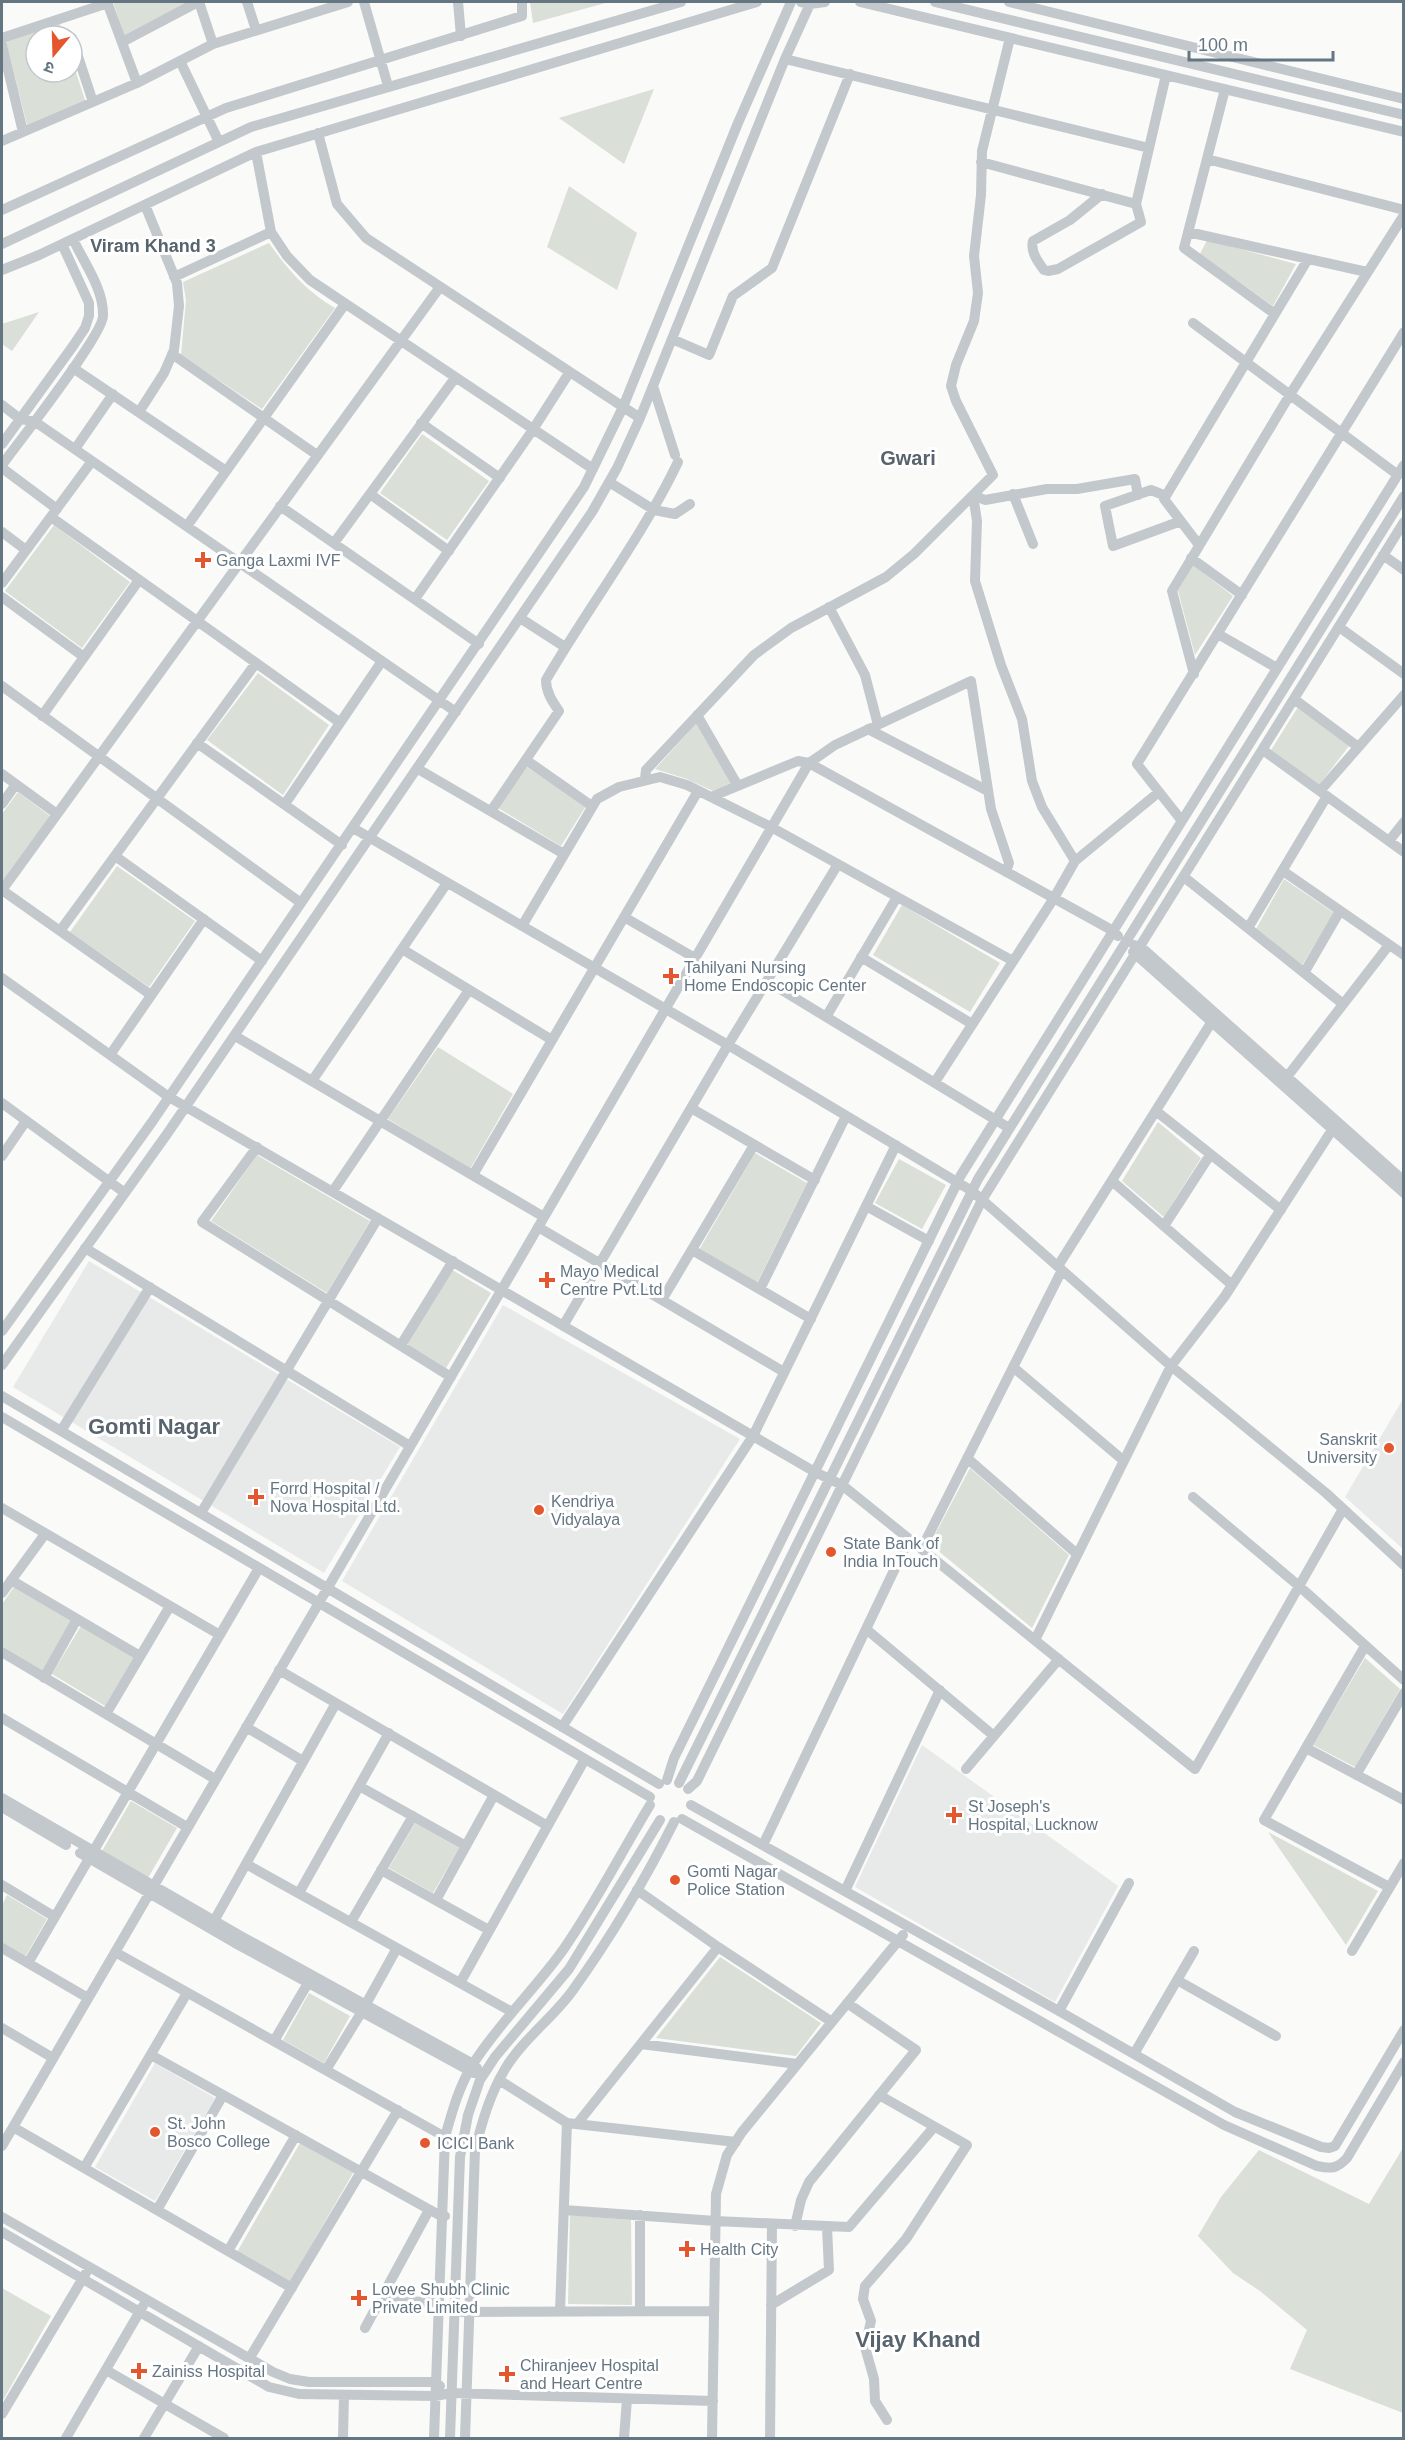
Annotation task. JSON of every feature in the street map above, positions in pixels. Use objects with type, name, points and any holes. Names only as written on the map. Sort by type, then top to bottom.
[{"type":"street","points":[[2,38],[108,2],[136,83]]},
{"type":"street","points":[[122,42],[199,2],[213,44]]},
{"type":"street","points":[[247,2],[256,30]]},
{"type":"street","points":[[2,141],[136,83],[213,44],[348,2]]},
{"type":"street","points":[[364,2],[388,86]]},
{"type":"street","points":[[458,2],[461,36]]},
{"type":"street","points":[[2,210],[226,108],[522,16],[522,2]]},
{"type":"street","points":[[2,244],[251,127],[681,2]]},
{"type":"street","points":[[2,270],[256,152],[757,2]]},
{"type":"street","points":[[2,1331],[169,1097],[342,845],[479,644],[593,470],[623,407],[738,123],[791,2]]},
{"type":"street","points":[[2,1365],[187,1106],[592,512],[609,482],[653,386],[785,59],[805,3],[825,2]]},
{"type":"street","points":[[860,2],[1404,132]]},
{"type":"street","points":[[934,2],[1404,115]]},
{"type":"street","points":[[1009,2],[1404,99]]},
{"type":"street","points":[[65,17],[67,24]]},
{"type":"street","points":[[645,779],[646,770],[754,655],[791,628],[886,577],[914,554],[993,475],[956,401],[951,386],[956,365],[974,321],[978,293],[974,256],[981,195],[982,152],[1010,38]]},
{"type":"street","points":[[2,45],[23,132]]},
{"type":"street","points":[[785,59],[1149,148]]},
{"type":"street","points":[[180,61],[219,142]]},
{"type":"street","points":[[84,74],[93,102]]},
{"type":"street","points":[[672,339],[709,355],[733,296],[772,268],[850,74]]},
{"type":"street","points":[[1102,194],[1070,220],[1033,241],[1034,253],[1044,270],[1058,269],[1141,222],[1136,204],[1166,75]]},
{"type":"street","points":[[1224,89],[1184,248],[1275,314]]},
{"type":"street","points":[[318,133],[337,204],[366,238],[639,418]]},
{"type":"street","points":[[256,152],[271,232],[288,256],[310,280],[593,470]]},
{"type":"street","points":[[1194,674],[1172,591],[1291,393],[1404,212],[1206,159]]},
{"type":"street","points":[[981,162],[1136,204]]},
{"type":"street","points":[[139,412],[164,373],[172,354],[179,306],[174,278],[145,205]]},
{"type":"street","points":[[174,278],[271,232]]},
{"type":"street","points":[[1188,232],[1367,272]]},
{"type":"street","points":[[73,239],[100,295],[104,318],[99,332],[2,467],[54,513],[139,580],[339,722]]},
{"type":"street","points":[[2,444],[73,346],[85,328],[89,316],[89,303],[62,244]]},
{"type":"street","points":[[1199,545],[1164,499],[1308,259]]},
{"type":"street","points":[[151,995],[2,890],[440,286]]},
{"type":"street","points":[[187,526],[345,304]]},
{"type":"street","points":[[434,2439],[445,2137],[456,2102],[471,2068],[512,2012],[562,1952],[663,1782],[958,1182],[1401,470],[1341,432],[1193,323]]},
{"type":"street","points":[[1182,821],[1137,764],[1404,332]]},
{"type":"street","points":[[172,354],[317,455]]},
{"type":"street","points":[[73,368],[226,471]]},
{"type":"street","points":[[415,599],[500,478],[569,373]]},
{"type":"street","points":[[334,543],[454,378]]},
{"type":"street","points":[[491,812],[559,711],[551,700],[546,680],[654,510],[676,459],[653,386]]},
{"type":"street","points":[[75,449],[113,394]]},
{"type":"street","points":[[2,405],[20,418],[34,421],[456,712]]},
{"type":"street","points":[[421,423],[500,478]]},
{"type":"street","points":[[2,583],[92,461]]},
{"type":"street","points":[[973,495],[986,500],[1047,489],[1077,489],[1135,479],[1138,495]]},
{"type":"street","points":[[609,482],[654,510],[675,514],[690,504]]},
{"type":"street","points":[[1166,496],[1151,490],[1106,506],[1113,546],[1181,521]]},
{"type":"street","points":[[370,494],[449,551]]},
{"type":"street","points":[[1013,494],[1033,544]]},
{"type":"street","points":[[973,495],[977,521],[975,581],[1001,664],[1022,719],[1032,781],[1042,807],[1075,861]]},
{"type":"street","points":[[1404,496],[972,1191],[829,1478],[684,1786],[691,1805],[1059,2010],[1235,2112],[1304,2141],[1329,2148],[1335,2146],[1404,2030]]},
{"type":"street","points":[[280,506],[479,644]]},
{"type":"street","points":[[2,1396],[562,1727],[663,1782],[684,1786],[698,1781],[982,1200],[1404,522]]},
{"type":"street","points":[[2,532],[26,550]]},
{"type":"street","points":[[1383,555],[1404,570]]},
{"type":"street","points":[[1191,558],[1242,595]]},
{"type":"street","points":[[42,716],[139,580]]},
{"type":"street","points":[[2,597],[84,657]]},
{"type":"street","points":[[829,607],[865,675],[873,727]]},
{"type":"street","points":[[520,618],[565,647]]},
{"type":"street","points":[[1339,627],[1404,674]]},
{"type":"street","points":[[1218,634],[1277,668]]},
{"type":"street","points":[[285,804],[382,661]]},
{"type":"street","points":[[60,931],[256,663]]},
{"type":"street","points":[[2,2146],[809,763],[835,745],[971,681],[991,809],[1009,863],[1006,872]]},
{"type":"street","points":[[2,686],[301,903]]},
{"type":"street","points":[[1248,928],[1282,871],[1323,794],[1358,746],[1404,695]]},
{"type":"street","points":[[1294,699],[1358,746]]},
{"type":"street","points":[[697,715],[738,786]]},
{"type":"street","points":[[873,727],[988,791]]},
{"type":"street","points":[[197,743],[342,845]]},
{"type":"street","points":[[1263,750],[1404,852]]},
{"type":"street","points":[[526,760],[592,806]]},
{"type":"street","points":[[711,797],[798,761],[809,763],[1114,932],[1284,1081],[1332,1130],[1404,1193]]},
{"type":"street","points":[[418,769],[564,854]]},
{"type":"street","points":[[2,774],[57,814]]},
{"type":"street","points":[[522,926],[597,799],[619,787],[660,777],[698,791],[771,827],[1013,961]]},
{"type":"street","points":[[2,804],[16,784]]},
{"type":"street","points":[[473,1175],[698,791]]},
{"type":"street","points":[[935,1082],[1054,898],[1075,861],[1159,792]]},
{"type":"street","points":[[1389,841],[1404,822]]},
{"type":"street","points":[[353,828],[728,1045],[972,1191],[1171,1366],[1343,1509],[1404,1564]]},
{"type":"street","points":[[115,856],[262,961]]},
{"type":"street","points":[[563,1326],[690,1108],[838,864]]},
{"type":"street","points":[[1282,871],[1404,955]]},
{"type":"street","points":[[1184,877],[1343,1004]]},
{"type":"street","points":[[312,1081],[447,883]]},
{"type":"street","points":[[826,1017],[897,897]]},
{"type":"street","points":[[1304,973],[1340,911]]},
{"type":"street","points":[[624,917],[695,958]]},
{"type":"street","points":[[110,1055],[204,919]]},
{"type":"street","points":[[1284,1081],[1389,945]]},
{"type":"street","points":[[402,949],[552,1040]]},
{"type":"street","points":[[1138,951],[1211,1023],[1404,1181]]},
{"type":"street","points":[[861,957],[972,1024]]},
{"type":"street","points":[[2,978],[169,1097],[815,1472],[842,1485],[1195,1769],[1343,1509]]},
{"type":"street","points":[[767,981],[1010,1128]]},
{"type":"street","points":[[333,1191],[469,990]]},
{"type":"street","points":[[921,1548],[1013,1367],[1060,1268],[1211,1023]]},
{"type":"street","points":[[235,1036],[473,1175],[599,1263],[784,1372]]},
{"type":"street","points":[[2,1103],[125,1193]]},
{"type":"street","points":[[690,1108],[815,1180]]},
{"type":"street","points":[[1156,1111],[1281,1210]]},
{"type":"street","points":[[760,1289],[846,1116]]},
{"type":"street","points":[[2,1156],[26,1121]]},
{"type":"street","points":[[1035,1640],[1171,1366],[1232,1285],[1332,1130]]},
{"type":"street","points":[[662,1300],[754,1145]]},
{"type":"street","points":[[562,1727],[753,1436],[896,1145]]},
{"type":"street","points":[[256,1147],[202,1222],[451,1377]]},
{"type":"street","points":[[1164,1226],[1210,1155]]},
{"type":"street","points":[[1112,1181],[1232,1285]]},
{"type":"street","points":[[866,1206],[929,1241]]},
{"type":"street","points":[[201,1514],[378,1218]]},
{"type":"street","points":[[85,1248],[410,1446]]},
{"type":"street","points":[[692,1250],[811,1319]]},
{"type":"street","points":[[401,1345],[453,1261]]},
{"type":"street","points":[[61,1431],[150,1287]]},
{"type":"street","points":[[1013,1367],[1124,1461]]},
{"type":"street","points":[[2,1417],[585,1759],[650,1801],[653,1813],[660,1820],[678,1820],[899,1940],[1224,2125],[1317,2166],[1332,2169],[1340,2166],[1347,2158],[1404,2062]]},
{"type":"street","points":[[967,1458],[1077,1554]]},
{"type":"street","points":[[1193,1497],[1299,1586],[1404,1680]]},
{"type":"street","points":[[2,1508],[220,1635]]},
{"type":"street","points":[[2,1593],[45,1534]]},
{"type":"street","points":[[763,1845],[909,1539]]},
{"type":"street","points":[[28,1964],[259,1568]]},
{"type":"street","points":[[11,1580],[140,1656]]},
{"type":"street","points":[[106,1714],[170,1606]]},
{"type":"street","points":[[45,1677],[77,1619]]},
{"type":"street","points":[[866,1629],[994,1736]]},
{"type":"street","points":[[1365,1646],[1264,1820],[1389,1887]]},
{"type":"street","points":[[2,1652],[216,1779]]},
{"type":"street","points":[[966,1769],[1059,1659]]},
{"type":"street","points":[[279,1670],[546,1825]]},
{"type":"street","points":[[846,1891],[940,1690]]},
{"type":"street","points":[[1356,1775],[1404,1693]]},
{"type":"street","points":[[214,1921],[336,1702]]},
{"type":"street","points":[[2,1718],[187,1827]]},
{"type":"street","points":[[246,1727],[303,1761]]},
{"type":"street","points":[[298,1893],[389,1733]]},
{"type":"street","points":[[1306,1748],[1404,1800]]},
{"type":"street","points":[[459,1983],[585,1759]]},
{"type":"street","points":[[359,1786],[466,1846]]},
{"type":"street","points":[[436,1900],[494,1795]]},
{"type":"street","points":[[2,1798],[90,1855]]},
{"type":"street","points":[[465,2439],[475,2150],[486,2108],[505,2068],[572,1992],[678,1820],[691,1805]]},
{"type":"street","points":[[2,1807],[151,1890],[308,1983],[363,2009]]},
{"type":"street","points":[[351,1922],[413,1816]]},
{"type":"street","points":[[450,2439],[460,2157],[468,2115],[481,2080],[495,2057],[569,1969],[660,1820]]},
{"type":"street","points":[[1352,1951],[1404,1863]]},
{"type":"street","points":[[246,1864],[512,2012]]},
{"type":"street","points":[[381,1870],[489,1930]]},
{"type":"street","points":[[1059,2010],[1129,1883]]},
{"type":"street","points":[[3,1889],[55,1917]]},
{"type":"street","points":[[151,1890],[214,1921],[363,2009],[471,2068],[494,2092]]},
{"type":"street","points":[[636,1890],[832,2022]]},
{"type":"street","points":[[712,2439],[716,2194],[727,2156],[797,2064],[909,1927]]},
{"type":"street","points":[[560,2312],[564,2210],[572,2123],[641,2044],[718,1947]]},
{"type":"street","points":[[2,1948],[88,1998]]},
{"type":"street","points":[[326,2070],[397,1948]]},
{"type":"street","points":[[1134,2054],[1194,1951]]},
{"type":"street","points":[[115,1952],[445,2137]]},
{"type":"street","points":[[1177,1980],[1276,2036]]},
{"type":"street","points":[[273,2041],[308,1983]]},
{"type":"street","points":[[84,2168],[187,1993]]},
{"type":"street","points":[[795,2226],[801,2200],[809,2182],[916,2050],[847,2003]]},
{"type":"street","points":[[2,2028],[53,2058]]},
{"type":"street","points":[[641,2044],[797,2064]]},
{"type":"street","points":[[151,2055],[429,2210],[441,2216],[457,2216]]},
{"type":"street","points":[[500,2080],[572,2123],[736,2142]]},
{"type":"street","points":[[157,2210],[223,2095]]},
{"type":"street","points":[[879,2095],[967,2145],[906,2239],[865,2286],[863,2299],[871,2321],[865,2347],[874,2379],[875,2401],[887,2420]]},
{"type":"street","points":[[249,2359],[398,2110]]},
{"type":"street","points":[[13,2127],[292,2288]]},
{"type":"street","points":[[564,2210],[715,2222],[849,2227],[934,2127]]},
{"type":"street","points":[[228,2251],[296,2135]]},
{"type":"street","points":[[365,2328],[429,2210]]},
{"type":"street","points":[[640,2216],[640,2311]]},
{"type":"street","points":[[2,2217],[249,2359],[290,2379],[299,2381],[435,2382],[451,2393]]},
{"type":"street","points":[[770,2439],[772,2224]]},
{"type":"street","points":[[771,2306],[829,2270],[828,2227]]},
{"type":"street","points":[[2,2232],[269,2387],[298,2394],[435,2396],[451,2393],[713,2401]]},
{"type":"street","points":[[2,2414],[89,2267]]},
{"type":"street","points":[[66,2439],[147,2300]]},
{"type":"street","points":[[380,2301],[438,2302]]},
{"type":"street","points":[[454,2312],[714,2311]]},
{"type":"street","points":[[144,2439],[199,2346]]},
{"type":"street","points":[[106,2370],[221,2438]]},
{"type":"street","points":[[343,2439],[344,2395]]},
{"type":"street","points":[[624,2439],[627,2399]]},
{"type":"shaded area","points":[[113,2],[189,2],[124,35]]},
{"type":"shaded area","points":[[530,2],[609,2],[533,23]]},
{"type":"shaded area","points":[[24,35],[24,84],[80,84],[85,100],[27,125],[6,41]]},
{"type":"shaded area","points":[[654,89],[624,164],[559,118]]},
{"type":"shaded area","points":[[569,186],[637,233],[617,290],[547,247]]},
{"type":"shaded area","points":[[1207,240],[1296,264],[1273,306],[1200,254]]},
{"type":"shaded area","points":[[269,243],[298,279],[335,308],[262,409],[181,355],[186,300],[183,282]]},
{"type":"shaded area","points":[[39,312],[12,351],[2,344],[2,324]]},
{"type":"shaded area","points":[[422,434],[489,481],[447,540],[380,493]]},
{"type":"shaded area","points":[[54,525],[130,582],[82,648],[5,591]]},
{"type":"shaded area","points":[[1193,565],[1233,596],[1195,655],[1178,591]]},
{"type":"shaded area","points":[[258,673],[329,725],[283,795],[207,740]]},
{"type":"shaded area","points":[[1298,707],[1349,746],[1319,785],[1271,750]]},
{"type":"shaded area","points":[[697,723],[732,784],[713,791],[687,779],[655,769]]},
{"type":"shaded area","points":[[527,767],[586,806],[561,846],[498,808]]},
{"type":"shaded area","points":[[18,792],[50,816],[2,882],[2,814]]},
{"type":"shaded area","points":[[117,866],[195,921],[149,987],[70,932]]},
{"type":"shaded area","points":[[1284,879],[1334,913],[1301,967],[1256,929]]},
{"type":"shaded area","points":[[902,905],[1000,963],[970,1012],[873,955]]},
{"type":"shaded area","points":[[438,1047],[513,1094],[470,1169],[388,1119]]},
{"type":"shaded area","points":[[1158,1122],[1201,1158],[1164,1217],[1122,1181]]},
{"type":"shaded area","points":[[755,1153],[807,1183],[757,1283],[699,1250]]},
{"type":"shaded area","points":[[257,1155],[370,1221],[327,1293],[211,1221]]},
{"type":"shaded area","points":[[899,1159],[946,1185],[922,1229],[875,1203]]},
{"type":"shaded area","points":[[89,1261],[400,1447],[324,1573],[13,1387]]},
{"type":"shaded area","points":[[449,1268],[491,1293],[446,1368],[404,1342]]},
{"type":"shaded area","name":"Kendriya Vidyalaya","points":[[503,1305],[740,1439],[563,1714],[342,1581]]},
{"type":"shaded area","name":"Sanskrit University","points":[[1403,1399],[1403,1549],[1345,1497]]},
{"type":"shaded area","points":[[970,1468],[1069,1555],[1032,1628],[930,1544]]},
{"type":"shaded area","points":[[14,1587],[71,1621],[43,1671],[2,1646],[2,1604]]},
{"type":"shaded area","points":[[81,1626],[134,1658],[105,1706],[52,1674]]},
{"type":"shaded area","points":[[1365,1658],[1400,1689],[1355,1767],[1313,1745]]},
{"type":"shaded area","name":"St Joseph's Hospital, Lucknow","points":[[922,1745],[1118,1886],[1055,2002],[855,1887]]},
{"type":"shaded area","points":[[131,1801],[177,1828],[148,1878],[102,1851]]},
{"type":"shaded area","points":[[415,1823],[459,1848],[433,1893],[389,1868]]},
{"type":"shaded area","points":[[1268,1832],[1378,1891],[1346,1945]]},
{"type":"shaded area","points":[[7,1895],[47,1919],[25,1957],[2,1943],[2,1905]]},
{"type":"shaded area","points":[[720,1957],[821,2023],[796,2056],[656,2038]]},
{"type":"shaded area","points":[[309,1993],[350,2016],[324,2063],[283,2040]]},
{"type":"shaded area","name":"St. John Bosco College","points":[[155,2063],[215,2098],[155,2201],[95,2167]]},
{"type":"shaded area","points":[[300,2143],[353,2173],[290,2282],[237,2252]]},
{"type":"shaded area","points":[[1403,2148],[1403,2413],[1290,2369],[1307,2330],[1260,2291],[1233,2273],[1198,2236],[1221,2197],[1259,2150],[1369,2204]]},
{"type":"shaded area","points":[[570,2215],[631,2220],[632,2305],[568,2304]]},
{"type":"shaded area","points":[[2,2288],[51,2316],[2,2402]]},
{"type":"place","name":"Ganga Laxmi IVF","points":[[203,560]]},
{"type":"place","name":"Tahilyani Nursing Home Endoscopic Center","points":[[671,976]]},
{"type":"place","name":"Mayo Medical Centre Pvt.Ltd","points":[[547,1280]]},
{"type":"place","name":"Sanskrit University","points":[[1389,1448]]},
{"type":"place","name":"Forrd Hospital / Nova Hospital Ltd.","points":[[256,1497]]},
{"type":"place","name":"Kendriya Vidyalaya","points":[[539,1510]]},
{"type":"place","name":"State Bank of India InTouch","points":[[831,1552]]},
{"type":"place","name":"St Joseph's Hospital, Lucknow","points":[[954,1815]]},
{"type":"place","name":"Gomti Nagar Police Station","points":[[675,1880]]},
{"type":"place","name":"St. John Bosco College","points":[[155,2132]]},
{"type":"place","name":"ICICI Bank","points":[[425,2143]]},
{"type":"place","name":"Health City","points":[[687,2249]]},
{"type":"place","name":"Lovee Shubh Clinic Private Limited","points":[[359,2298]]},
{"type":"place","name":"Zainiss Hospital","points":[[139,2371]]},
{"type":"place","name":"Chiranjeev Hospital and Heart Centre","points":[[507,2374]]},
{"type":"district","name":"Viram Khand 3","points":[[153,246]]},
{"type":"district","name":"Gwari","points":[[908,458]]},
{"type":"district","name":"Gomti Nagar","points":[[154,1426]]},
{"type":"district","name":"Vijay Khand","points":[[918,2339]]}]
